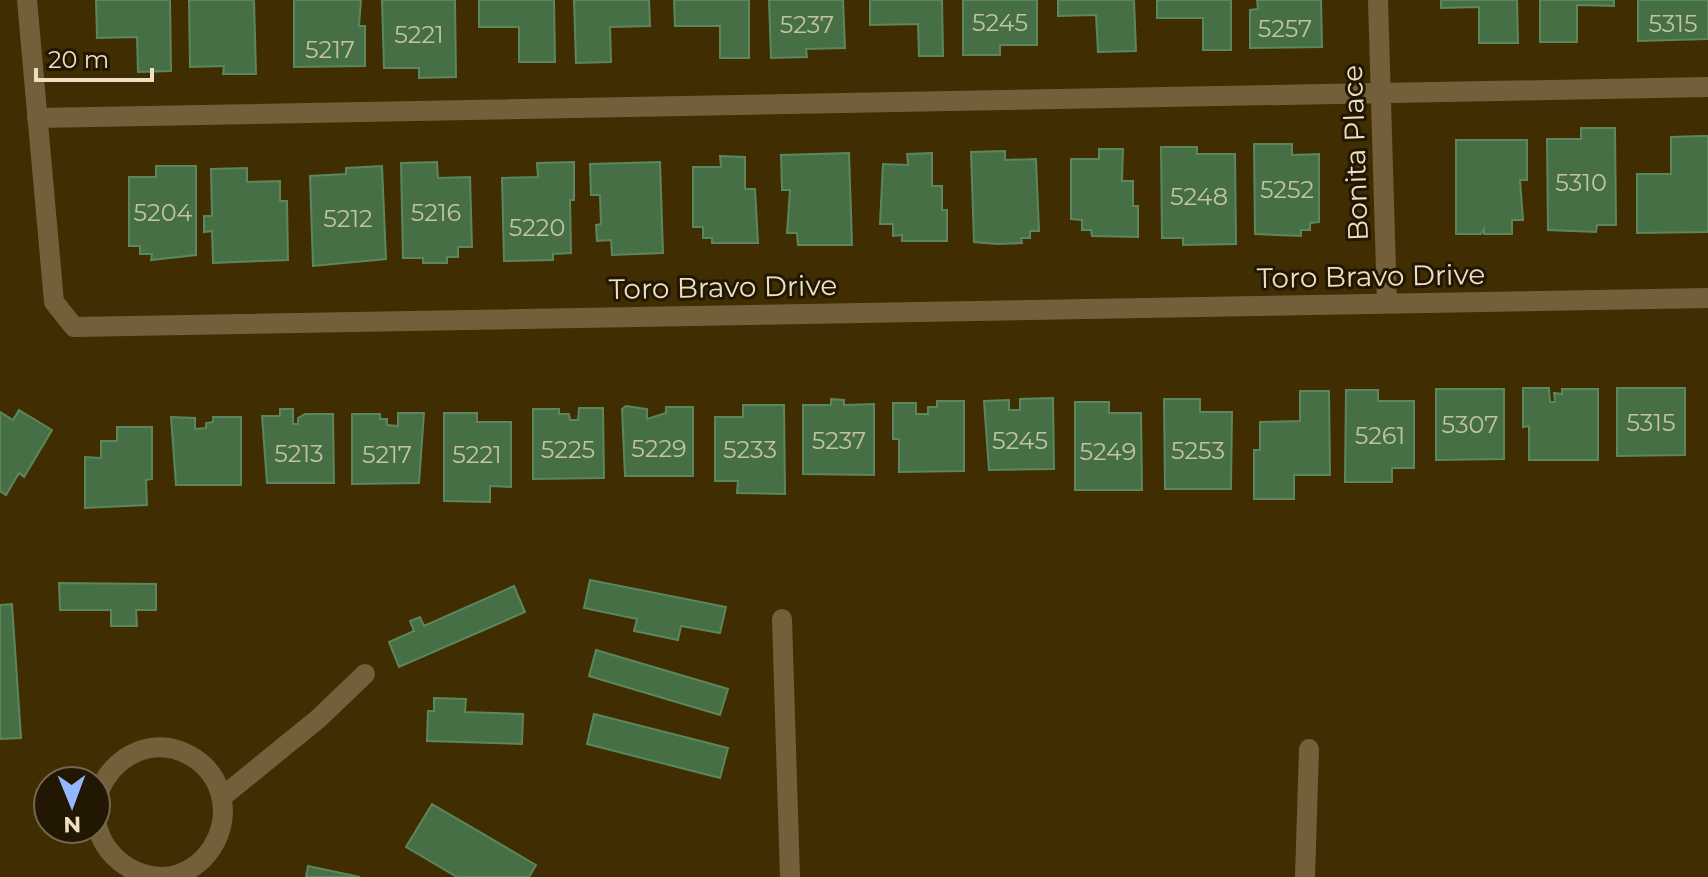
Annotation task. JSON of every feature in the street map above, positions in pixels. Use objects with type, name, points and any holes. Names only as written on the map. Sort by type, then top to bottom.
[{"type":"street","name":"Toro Bravo Drive","points":[[27,0],[54,302],[74,327],[1708,298]]},
{"type":"street","name":"Bonita Place","points":[[1378,0],[1387,304]]},
{"type":"street","points":[[37,118],[1708,87]]},
{"type":"street","points":[[782,619],[790,877]]},
{"type":"street","points":[[222,797],[318,719],[365,674]]},
{"type":"street","points":[[104,845],[123,866],[142,874],[164,877],[185,871],[203,860],[215,844],[223,824],[223,803],[217,783],[205,766],[188,754],[167,748],[146,749],[126,757],[112,769]]},
{"type":"street","points":[[1305,877],[1309,749]]},
{"type":"building","points":[[96,0],[170,0],[171,71],[138,72],[137,37],[97,38]]},
{"type":"building","points":[[189,0],[254,0],[256,74],[223,74],[224,66],[190,67]]},
{"type":"building","points":[[294,0],[361,0],[359,26],[365,26],[365,66],[294,67]]},
{"type":"building","points":[[382,0],[455,0],[456,77],[419,78],[419,68],[384,68]]},
{"type":"building","points":[[479,0],[554,0],[555,62],[519,62],[519,27],[479,27]]},
{"type":"building","points":[[574,0],[649,0],[650,26],[610,27],[611,62],[576,63]]},
{"type":"building","points":[[674,0],[749,0],[749,58],[720,58],[720,26],[675,26]]},
{"type":"building","points":[[769,0],[843,0],[845,48],[806,49],[807,57],[771,58]]},
{"type":"building","points":[[870,0],[942,0],[943,56],[919,56],[918,24],[870,25]]},
{"type":"building","points":[[963,0],[1037,0],[1037,45],[1000,45],[1000,55],[963,55]]},
{"type":"building","points":[[1058,0],[1134,0],[1136,51],[1098,52],[1096,15],[1058,16]]},
{"type":"building","points":[[1157,0],[1231,0],[1231,50],[1203,50],[1203,18],[1157,18]]},
{"type":"building","points":[[1257,0],[1321,0],[1322,47],[1250,48],[1250,10],[1258,9]]},
{"type":"building","points":[[1441,0],[1517,0],[1518,43],[1479,43],[1479,7],[1441,8]]},
{"type":"building","points":[[1540,0],[1614,0],[1614,6],[1577,5],[1577,42],[1540,42]]},
{"type":"building","points":[[1638,0],[1708,0],[1708,39],[1638,41]]},
{"type":"building","points":[[1581,128],[1615,128],[1616,225],[1597,225],[1596,232],[1548,230],[1547,139],[1581,139]]},
{"type":"building","points":[[1708,136],[1708,232],[1637,233],[1637,174],[1671,174],[1671,137]]},
{"type":"building","points":[[1456,140],[1527,140],[1527,180],[1520,180],[1523,220],[1512,220],[1512,234],[1484,234],[1484,229],[1481,234],[1456,234]]},
{"type":"building","points":[[1254,144],[1292,144],[1292,155],[1319,154],[1319,222],[1310,223],[1310,230],[1301,230],[1301,236],[1255,234]]},
{"type":"building","points":[[1161,147],[1197,147],[1197,154],[1235,154],[1236,244],[1183,245],[1183,238],[1162,238]]},
{"type":"building","points":[[1099,149],[1123,149],[1122,181],[1133,181],[1133,206],[1138,206],[1138,237],[1092,236],[1091,230],[1082,230],[1082,220],[1071,219],[1071,159],[1099,159]]},
{"type":"building","points":[[1005,151],[1005,160],[1036,159],[1039,231],[1030,231],[1030,238],[1021,238],[1022,243],[974,242],[971,152]]},
{"type":"building","points":[[849,153],[852,245],[798,245],[797,233],[787,233],[790,190],[782,190],[781,155]]},
{"type":"building","points":[[932,153],[932,186],[942,186],[942,210],[947,210],[947,241],[902,241],[902,235],[893,236],[893,224],[880,224],[883,164],[908,165],[907,154]]},
{"type":"building","points":[[720,156],[745,157],[745,189],[755,189],[758,243],[712,243],[712,238],[703,238],[703,227],[693,227],[693,167],[721,167]]},
{"type":"building","points":[[437,162],[438,178],[470,177],[472,247],[458,247],[458,257],[447,257],[447,263],[423,263],[423,258],[403,258],[401,163]]},
{"type":"building","points":[[574,162],[574,200],[570,200],[571,253],[553,254],[553,260],[504,261],[502,178],[538,177],[537,163]]},
{"type":"building","points":[[660,162],[663,253],[612,255],[611,240],[597,241],[596,225],[601,224],[600,195],[591,195],[590,164]]},
{"type":"building","points":[[156,166],[196,166],[196,255],[151,260],[152,254],[140,254],[140,246],[129,246],[129,177],[156,177]]},
{"type":"building","points":[[382,166],[386,259],[313,266],[310,176],[346,174],[346,168]]},
{"type":"building","points":[[247,168],[247,182],[280,181],[280,201],[287,201],[288,260],[213,263],[212,231],[204,232],[204,216],[212,216],[211,169]]},
{"type":"building","points":[[1523,388],[1549,388],[1550,402],[1555,402],[1554,393],[1562,394],[1562,389],[1598,389],[1598,460],[1529,460],[1529,426],[1523,427]]},
{"type":"building","points":[[1617,388],[1685,388],[1685,455],[1617,456]]},
{"type":"building","points":[[1436,389],[1504,389],[1504,459],[1436,460]]},
{"type":"building","points":[[1346,390],[1378,390],[1378,401],[1414,401],[1414,468],[1392,468],[1392,482],[1345,482]]},
{"type":"building","points":[[1300,391],[1329,391],[1330,475],[1294,475],[1294,499],[1254,499],[1254,450],[1260,450],[1260,422],[1300,421]]},
{"type":"building","points":[[1053,398],[1054,469],[989,470],[984,401],[1009,400],[1009,410],[1020,410],[1020,399]]},
{"type":"building","points":[[831,399],[844,400],[844,405],[874,404],[874,475],[803,474],[803,405],[831,405]]},
{"type":"building","points":[[1164,399],[1200,399],[1200,412],[1232,412],[1231,489],[1165,489]]},
{"type":"building","points":[[937,401],[964,401],[964,471],[899,472],[899,439],[893,439],[893,403],[916,403],[916,414],[928,414],[928,407],[937,407]]},
{"type":"building","points":[[1075,402],[1109,402],[1109,413],[1141,413],[1142,490],[1075,490]]},
{"type":"building","points":[[743,405],[784,405],[785,494],[737,493],[738,481],[715,481],[715,417],[743,417]]},
{"type":"building","points":[[626,406],[647,409],[647,419],[666,413],[666,407],[693,407],[693,476],[625,476],[622,409]]},
{"type":"building","points":[[579,408],[603,408],[604,478],[533,479],[533,409],[559,409],[559,414],[569,414],[570,420],[578,420]]},
{"type":"building","points":[[280,409],[293,409],[293,424],[298,424],[298,418],[305,414],[333,414],[334,483],[267,483],[262,416],[280,416]]},
{"type":"building","points":[[19,410],[52,430],[24,477],[19,473],[6,495],[0,491],[0,412],[13,420]]},
{"type":"building","points":[[398,413],[424,413],[419,483],[352,484],[352,414],[380,414],[380,419],[387,419],[387,425],[398,426]]},
{"type":"building","points":[[444,413],[477,413],[477,422],[511,422],[511,487],[490,486],[490,502],[444,501]]},
{"type":"building","points":[[171,417],[195,418],[195,429],[206,428],[206,423],[213,422],[213,417],[241,417],[241,485],[176,485]]},
{"type":"building","points":[[117,427],[152,427],[152,479],[146,480],[147,505],[85,508],[85,457],[101,458],[101,441],[117,441]]},
{"type":"building","points":[[590,580],[726,607],[720,633],[681,626],[678,640],[634,631],[637,619],[584,608]]},
{"type":"building","points":[[59,583],[156,584],[156,610],[136,610],[137,626],[111,626],[111,610],[60,610]]},
{"type":"building","points":[[514,586],[525,612],[399,667],[389,642],[414,631],[410,621],[420,617],[424,626]]},
{"type":"building","points":[[12,604],[21,738],[0,739],[0,605]]},
{"type":"building","points":[[596,650],[728,689],[720,715],[589,676]]},
{"type":"building","points":[[434,698],[466,699],[465,712],[523,714],[522,744],[427,741],[428,711],[434,711]]},
{"type":"building","points":[[594,714],[728,748],[720,778],[587,744]]},
{"type":"building","points":[[432,804],[536,865],[529,877],[457,877],[406,847]]},
{"type":"building","points":[[308,866],[360,877],[306,877]]}]
